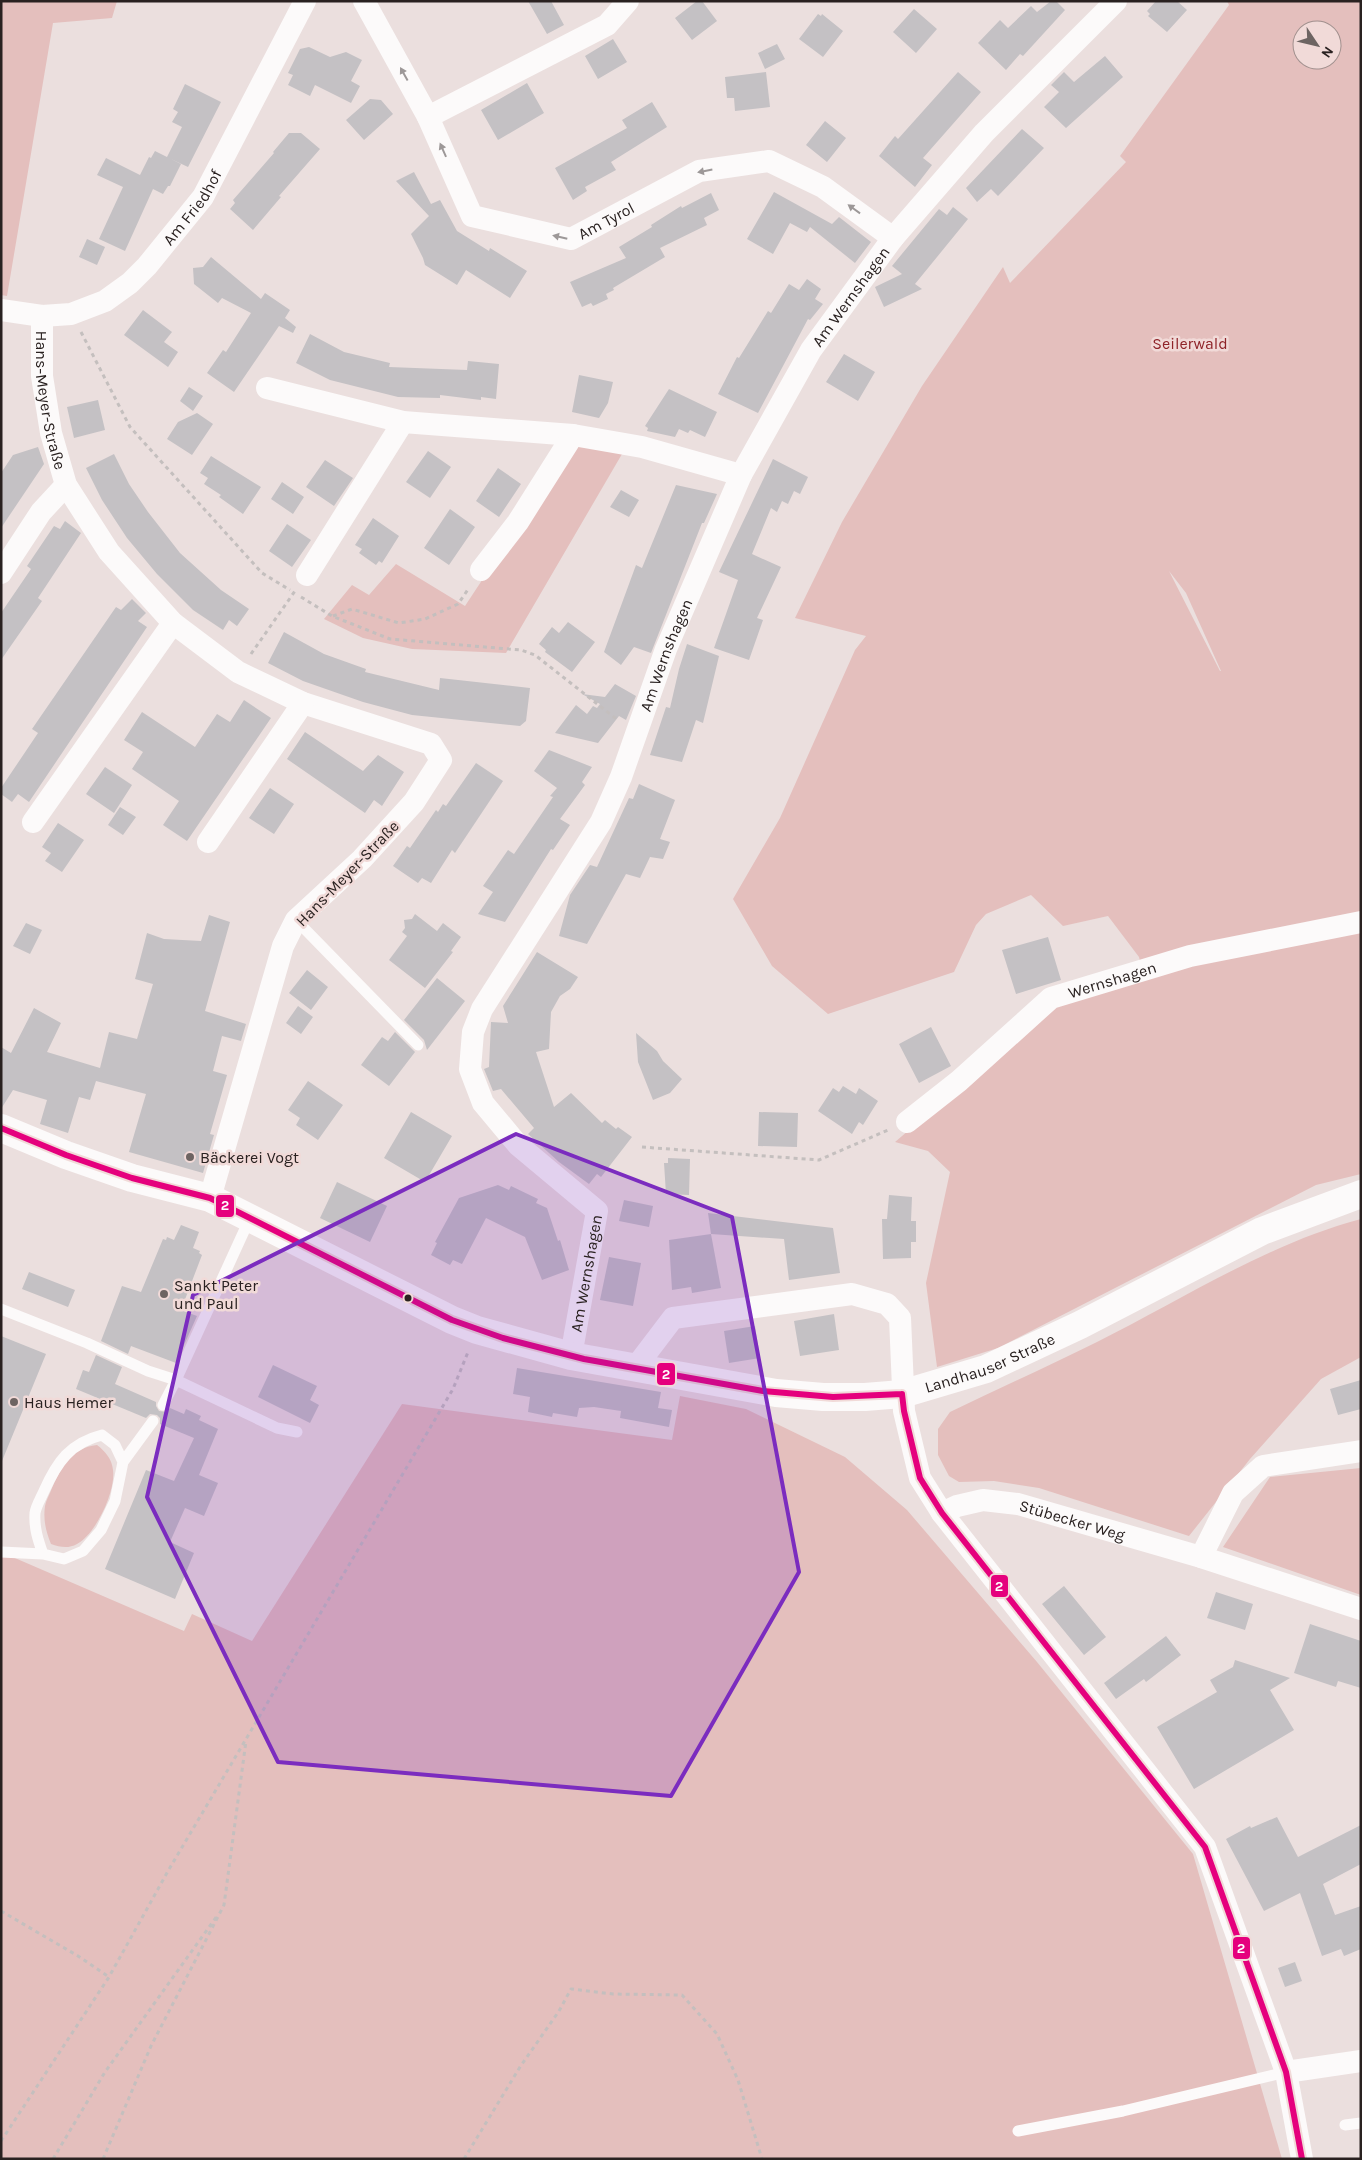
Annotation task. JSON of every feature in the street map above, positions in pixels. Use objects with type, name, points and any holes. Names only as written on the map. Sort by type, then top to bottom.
[{"type":"street","name":"Am Friedhof","points":[[1,310],[42,316],[71,314],[105,301],[130,283],[147,266],[203,197],[305,1]]},
{"type":"street","name":"Am Tyrol","points":[[364,1],[428,117],[472,216],[571,239],[699,171],[769,162],[823,187],[893,238]]},
{"type":"street","points":[[428,117],[607,26],[628,1]]},
{"type":"street","name":"Am Wernshagen","points":[[571,1356],[597,1211],[518,1145],[483,1103],[470,1069],[473,1032],[482,1009],[601,822],[622,777],[666,650],[741,475],[811,350],[893,238],[984,133],[1116,1]]},
{"type":"street","name":"Hans-Meyer-Straße","points":[[42,316],[42,376],[51,433],[66,485],[109,552],[172,624],[238,672],[303,703],[431,744],[441,760],[414,802],[362,860],[296,920],[283,946],[210,1198]]},
{"type":"street","points":[[267,388],[403,422],[573,435],[642,447],[741,475]]},
{"type":"street","points":[[301,584],[403,422]]},
{"type":"street","points":[[481,570],[518,522],[573,435]]},
{"type":"street","name":"Hans-Meyer-Straße","points":[[1,573],[41,512],[66,485]]},
{"type":"street","points":[[33,822],[172,624]]},
{"type":"street","points":[[208,842],[303,703]]},
{"type":"street","name":"Wernshagen","points":[[907,1122],[959,1081],[1051,998],[1190,956],[1361,922]]},
{"type":"street","points":[[1,1128],[66,1155],[132,1178],[210,1198],[386,1287],[477,1330],[571,1356],[776,1393],[831,1397],[902,1394],[904,1411],[920,1478],[942,1513],[1205,1847],[1286,2072],[1302,2159]]},
{"type":"street","name":"Landhauser Straße","points":[[635,1368],[673,1318],[852,1294],[887,1304],[900,1318],[902,1394],[986,1370],[1080,1325],[1262,1231],[1361,1194]]},
{"type":"street","points":[[1201,1557],[1233,1493],[1263,1466],[1361,1452]]},
{"type":"street","name":"Stübecker Weg","points":[[942,1513],[957,1506],[983,1500],[1018,1504],[1201,1557],[1361,1609]]},
{"type":"street","points":[[1286,2072],[1361,2061]]},
{"type":"lane","points":[[296,920],[418,1045]]},
{"type":"lane","points":[[163,1405],[250,1218]]},
{"type":"lane","points":[[1,1309],[87,1343],[148,1371],[176,1380],[277,1428],[297,1432]]},
{"type":"lane","points":[[1,1552],[43,1554],[64,1559],[83,1551],[101,1530],[115,1501],[123,1462],[154,1422]]},
{"type":"lane","points":[[43,1554],[36,1534],[35,1510],[52,1472],[69,1450],[86,1439],[102,1434],[116,1445],[123,1462]]},
{"type":"lane","points":[[1018,2131],[1123,2110],[1286,2072]]},
{"type":"lane","points":[[1345,2125],[1361,2123]]},
{"type":"path","points":[[71,314],[130,427],[262,573],[301,584],[332,616],[390,639],[521,650],[535,655],[636,735]]},
{"type":"path","points":[[332,616],[352,609],[400,624],[424,619],[458,604],[481,570]]},
{"type":"path","points":[[238,672],[301,584]]},
{"type":"path","points":[[642,1147],[819,1160],[907,1122]]},
{"type":"path","points":[[1,2141],[109,1978],[168,1871],[453,1389],[477,1330]]},
{"type":"path","points":[[103,2159],[151,2046],[224,1906],[246,1738]]},
{"type":"path","points":[[53,2159],[105,2072],[224,1906]]},
{"type":"path","points":[[1,1911],[78,1956],[109,1978]]},
{"type":"path","points":[[464,2159],[520,2067],[572,1989],[613,1994],[682,1995],[717,2034],[738,2080],[762,2159]]},
{"type":"highlighted area","points":[[516,1134],[732,1217],[799,1572],[671,1796],[278,1762],[147,1497],[193,1295]]},
{"type":"green space","points":[[1,1],[117,1],[112,18],[53,23],[7,296],[1,295]]},
{"type":"green space","name":"Seilerwald","points":[[1227,1],[1361,1],[1361,1174],[1316,1185],[998,1348],[937,1367],[926,1283],[950,1172],[928,1151],[895,1142],[1058,1003],[1144,978],[1139,957],[1108,916],[1063,926],[1031,895],[986,914],[976,925],[954,972],[828,1014],[772,966],[733,899],[780,818],[855,650],[866,636],[795,618],[842,522],[922,386],[1003,267],[1010,283],[1126,162],[1120,156],[1229,5]],"holes":[[[1169,571],[1186,593],[1221,671]]]},
{"type":"green space","points":[[573,442],[622,454],[506,653],[412,649],[363,638],[324,619],[352,585],[369,595],[396,564],[465,606]]},
{"type":"green space","points":[[1361,1219],[1361,1357],[1321,1379],[1250,1459],[1189,1536],[1039,1488],[994,1481],[959,1482],[949,1476],[938,1455],[938,1429],[950,1412],[1097,1342],[1259,1258],[1326,1230]]},
{"type":"green space","points":[[680,1396],[746,1409],[845,1457],[907,1510],[1037,1662],[1193,1854],[1282,2159],[1,2159],[1,1552],[184,1631],[192,1614],[252,1641],[402,1404],[672,1440]]},
{"type":"green space","points":[[97,1445],[108,1456],[113,1470],[108,1500],[98,1522],[84,1539],[77,1544],[64,1547],[51,1544],[45,1526],[44,1511],[52,1488],[68,1459],[80,1450]]},
{"type":"green space","points":[[1361,1468],[1361,1595],[1223,1547],[1270,1477]]},
{"type":"building","points":[[528,1],[551,1],[564,25],[547,34]]},
{"type":"building","points":[[697,1],[702,1],[717,21],[692,40],[675,18]]},
{"type":"building","points":[[1051,1],[1056,1],[1065,10],[1023,56],[1020,54],[1006,70],[978,43],[1000,20],[1008,28],[1031,6],[1037,12]]},
{"type":"building","points":[[1156,1],[1177,1],[1187,10],[1167,32],[1148,16],[1150,14],[1147,11]]},
{"type":"building","points":[[914,9],[937,29],[916,53],[893,32]]},
{"type":"building","points":[[818,14],[821,16],[822,14],[843,31],[823,57],[799,39]]},
{"type":"building","points":[[613,39],[627,62],[598,79],[585,56]]},
{"type":"building","points":[[777,44],[785,59],[765,69],[758,53]]},
{"type":"building","points":[[309,47],[330,57],[346,52],[362,60],[351,81],[360,86],[351,103],[315,85],[310,96],[288,85],[293,75],[288,73],[300,49]]},
{"type":"building","points":[[1105,56],[1123,77],[1066,128],[1044,107],[1059,92],[1051,85],[1064,72],[1074,82]]},
{"type":"building","points":[[766,72],[770,107],[735,111],[734,98],[727,98],[725,77]]},
{"type":"building","points":[[958,72],[981,92],[923,158],[932,165],[915,187],[879,156],[895,136],[898,139]]},
{"type":"building","points":[[527,83],[544,113],[498,140],[481,110]]},
{"type":"building","points":[[185,84],[221,102],[188,167],[171,159],[181,164],[170,186],[168,186],[163,194],[153,189],[125,251],[99,239],[123,187],[97,175],[106,158],[140,175],[149,157],[151,158],[155,151],[167,157],[182,127],[172,122],[178,112],[173,109]]},
{"type":"building","points":[[370,99],[381,100],[393,114],[364,140],[346,120]]},
{"type":"building","points":[[652,102],[667,127],[611,162],[616,170],[585,187],[587,191],[573,200],[555,168],[627,128],[622,120]]},
{"type":"building","points":[[825,121],[846,138],[827,162],[806,145]]},
{"type":"building","points":[[1022,129],[1044,148],[998,196],[991,189],[977,202],[966,188]]},
{"type":"building","points":[[289,133],[301,133],[320,149],[279,196],[281,197],[253,230],[230,209],[235,203],[233,200]]},
{"type":"building","points":[[414,172],[431,204],[440,200],[457,231],[489,251],[490,248],[527,271],[510,298],[466,270],[457,285],[425,265],[411,234],[429,216],[396,181]]},
{"type":"building","points":[[774,192],[832,224],[839,217],[871,242],[855,263],[810,227],[807,232],[790,223],[773,254],[747,239]]},
{"type":"building","points":[[711,193],[719,210],[704,218],[707,225],[660,248],[665,257],[613,288],[614,290],[606,294],[608,299],[593,306],[591,303],[582,307],[570,282],[626,258],[619,247],[652,227],[651,225],[681,206],[682,208]]},
{"type":"building","points":[[953,207],[968,219],[915,284],[922,289],[884,307],[875,287],[902,274],[892,266],[939,209],[947,215]]},
{"type":"building","points":[[87,239],[105,247],[97,265],[79,257]]},
{"type":"building","points":[[211,257],[261,299],[265,293],[290,310],[285,318],[296,327],[293,333],[279,326],[234,392],[207,373],[223,350],[226,352],[251,313],[222,298],[218,303],[194,284],[193,268],[203,267]]},
{"type":"building","points":[[807,279],[821,289],[815,299],[823,304],[810,320],[808,319],[758,413],[718,394],[737,357],[739,358],[768,311],[771,313],[789,284],[799,290]]},
{"type":"building","points":[[143,310],[172,332],[164,342],[178,352],[168,367],[124,335]]},
{"type":"building","points":[[310,334],[344,352],[390,363],[389,367],[467,370],[468,361],[499,364],[496,399],[481,397],[481,400],[440,395],[440,398],[398,397],[330,380],[296,363]]},
{"type":"building","points":[[844,354],[875,372],[858,401],[826,382]]},
{"type":"building","points":[[579,375],[613,382],[608,403],[599,418],[572,412]]},
{"type":"building","points":[[189,387],[203,396],[193,411],[180,401]]},
{"type":"building","points":[[669,389],[717,412],[705,437],[690,430],[688,433],[679,429],[675,437],[647,431],[648,428],[645,426]]},
{"type":"building","points":[[98,400],[105,430],[74,438],[67,407]]},
{"type":"building","points":[[197,413],[213,424],[192,455],[167,439],[178,422]]},
{"type":"building","points":[[38,447],[44,464],[1,528],[1,473],[13,455]]},
{"type":"building","points":[[428,451],[451,467],[430,498],[406,482]]},
{"type":"building","points":[[114,454],[129,484],[180,553],[221,590],[249,609],[237,626],[229,620],[223,630],[193,610],[157,574],[127,538],[102,500],[86,468]]},
{"type":"building","points":[[211,456],[261,487],[243,514],[219,497],[221,495],[204,484],[208,478],[200,473]]},
{"type":"building","points":[[773,459],[808,477],[800,494],[794,491],[788,504],[782,501],[777,512],[771,508],[752,554],[781,567],[757,618],[763,620],[749,660],[714,648],[738,580],[719,572]]},
{"type":"building","points":[[325,460],[353,478],[334,506],[306,487]]},
{"type":"building","points":[[498,468],[521,484],[499,517],[476,501]]},
{"type":"building","points":[[282,482],[304,497],[293,514],[271,499]]},
{"type":"building","points":[[676,485],[717,494],[704,523],[702,523],[651,653],[634,647],[621,665],[604,652],[636,565],[642,568]]},
{"type":"building","points":[[621,490],[639,500],[629,517],[610,507]]},
{"type":"building","points":[[450,509],[475,527],[449,565],[424,548]]},
{"type":"building","points":[[373,518],[399,536],[382,563],[379,561],[376,565],[359,553],[362,549],[355,545]]},
{"type":"building","points":[[65,521],[81,533],[38,598],[42,601],[1,660],[1,613],[31,569],[27,566],[54,526],[60,529]]},
{"type":"building","points":[[287,524],[311,540],[292,567],[269,551]]},
{"type":"building","points":[[132,599],[146,613],[138,621],[147,627],[29,802],[18,794],[12,802],[1,794],[1,788],[38,733],[32,729],[116,607],[121,610]]},
{"type":"building","points":[[568,622],[595,642],[572,672],[545,652],[546,650],[539,644],[552,627],[559,633]]},
{"type":"building","points":[[284,632],[324,654],[366,669],[365,672],[439,690],[440,678],[530,688],[526,721],[520,726],[412,715],[363,702],[303,681],[268,663]]},
{"type":"building","points":[[687,644],[719,656],[703,723],[696,720],[682,762],[650,755],[666,707],[670,708]]},
{"type":"building","points":[[615,684],[636,696],[626,720],[619,716],[598,743],[555,733],[576,705],[587,714],[593,706],[597,708],[600,704],[582,694],[605,697]]},
{"type":"building","points":[[244,700],[271,718],[187,841],[163,825],[179,801],[132,769],[143,752],[124,740],[142,712],[195,747],[217,714],[230,722]]},
{"type":"building","points":[[305,732],[363,771],[378,755],[404,772],[382,806],[374,800],[365,813],[287,759]]},
{"type":"building","points":[[549,750],[592,767],[582,782],[585,785],[560,819],[570,825],[553,850],[551,849],[505,922],[478,914],[493,892],[483,886],[508,850],[514,854],[553,797],[550,796],[557,788],[534,771]]},
{"type":"building","points":[[476,763],[503,781],[455,853],[452,850],[431,883],[422,878],[418,883],[393,866],[407,846],[410,848],[436,810],[438,812],[443,804],[446,806]]},
{"type":"building","points":[[105,767],[132,785],[114,813],[86,794]]},
{"type":"building","points":[[639,784],[675,800],[660,839],[670,842],[663,859],[650,857],[640,878],[626,874],[587,944],[559,936],[570,895],[590,865],[597,867],[629,798],[633,799]]},
{"type":"building","points":[[270,788],[294,804],[274,834],[249,818]]},
{"type":"building","points":[[120,807],[136,817],[123,835],[108,825]]},
{"type":"building","points":[[58,823],[84,840],[62,872],[45,861],[51,853],[42,847]]},
{"type":"building","points":[[415,914],[437,931],[443,923],[461,937],[451,951],[453,952],[425,988],[389,960],[407,936],[402,932],[405,928],[404,920],[412,919]]},
{"type":"building","points":[[209,915],[230,922],[205,1011],[246,1024],[241,1041],[222,1036],[213,1071],[227,1075],[210,1134],[214,1135],[203,1173],[129,1152],[146,1094],[96,1081],[90,1100],[79,1097],[68,1133],[40,1124],[47,1100],[13,1090],[1,1109],[1,1047],[11,1053],[34,1008],[61,1023],[47,1052],[100,1068],[109,1032],[137,1039],[153,984],[135,979],[147,933],[164,939],[201,941]]},
{"type":"building","points":[[26,923],[42,930],[30,954],[13,946]]},
{"type":"building","points":[[1048,937],[1061,980],[1016,994],[1002,950]]},
{"type":"building","points":[[537,952],[578,977],[570,989],[560,996],[551,1012],[549,1049],[536,1052],[554,1107],[571,1093],[602,1123],[605,1120],[616,1129],[618,1127],[632,1137],[601,1177],[597,1174],[589,1184],[559,1162],[528,1134],[534,1128],[501,1089],[493,1091],[484,1069],[489,1067],[491,1022],[508,1023],[503,1006]]},
{"type":"building","points":[[307,970],[328,987],[311,1010],[289,993]]},
{"type":"building","points":[[437,978],[465,1001],[427,1050],[424,1040],[404,1020]]},
{"type":"building","points":[[298,1006],[313,1017],[301,1034],[286,1023]]},
{"type":"building","points":[[931,1027],[951,1066],[919,1083],[899,1044]]},
{"type":"building","points":[[395,1032],[415,1052],[389,1086],[361,1065],[382,1037],[388,1041]]},
{"type":"building","points":[[636,1033],[657,1051],[663,1061],[682,1079],[670,1093],[653,1100],[638,1062]]},
{"type":"building","points":[[308,1081],[343,1105],[318,1140],[296,1125],[300,1118],[288,1110]]},
{"type":"building","points":[[843,1086],[856,1094],[859,1088],[878,1101],[863,1125],[859,1122],[852,1134],[818,1111],[833,1088],[839,1092]]},
{"type":"building","points":[[411,1112],[452,1136],[425,1182],[384,1158]]},
{"type":"building","points":[[759,1112],[798,1113],[797,1147],[758,1146]]},
{"type":"building","points":[[668,1158],[690,1159],[689,1195],[666,1194],[664,1163],[668,1163]]},
{"type":"building","points":[[337,1182],[387,1206],[370,1242],[320,1218]]},
{"type":"building","points":[[498,1185],[509,1190],[511,1186],[538,1199],[536,1203],[547,1208],[558,1241],[560,1240],[569,1270],[542,1280],[525,1237],[486,1218],[462,1264],[453,1260],[450,1265],[431,1255],[437,1243],[435,1242],[459,1198]]},
{"type":"building","points":[[889,1195],[912,1197],[911,1221],[916,1221],[916,1242],[911,1242],[911,1258],[883,1259],[882,1219],[887,1219]]},
{"type":"building","points":[[624,1200],[653,1206],[649,1227],[619,1221]]},
{"type":"building","points":[[708,1213],[833,1228],[840,1273],[789,1280],[784,1239],[711,1234]]},
{"type":"building","name":"Sankt Peter und Paul","points":[[181,1225],[199,1232],[193,1248],[200,1251],[199,1253],[202,1255],[181,1310],[197,1316],[176,1363],[131,1346],[128,1354],[101,1341],[122,1286],[141,1292],[163,1239],[166,1240],[167,1237],[174,1240]]},
{"type":"building","points":[[711,1234],[721,1288],[692,1293],[691,1287],[672,1290],[669,1240]]},
{"type":"building","points":[[609,1257],[641,1263],[633,1306],[600,1300]]},
{"type":"building","points":[[29,1272],[75,1290],[68,1307],[22,1289]]},
{"type":"building","points":[[834,1314],[839,1350],[800,1356],[794,1321]]},
{"type":"building","points":[[755,1326],[760,1358],[729,1363],[724,1331]]},
{"type":"building","name":"Haus Hemer","points":[[1,1336],[46,1354],[2,1461],[1,1461]]},
{"type":"building","points":[[96,1355],[122,1367],[115,1384],[156,1402],[159,1411],[167,1412],[170,1408],[184,1414],[186,1409],[201,1416],[199,1420],[218,1429],[199,1475],[218,1483],[204,1516],[185,1508],[170,1542],[194,1553],[175,1599],[105,1569],[146,1470],[174,1481],[194,1438],[160,1424],[160,1418],[157,1415],[150,1414],[146,1418],[76,1389],[83,1370],[89,1372]]},
{"type":"building","points":[[273,1365],[317,1386],[310,1400],[319,1405],[310,1423],[258,1397]]},
{"type":"building","points":[[517,1368],[661,1392],[658,1408],[672,1410],[669,1427],[620,1418],[621,1411],[594,1407],[579,1408],[577,1417],[553,1413],[552,1417],[528,1412],[530,1397],[513,1394]]},
{"type":"building","points":[[1361,1380],[1361,1409],[1338,1415],[1330,1389]]},
{"type":"building","points":[[1064,1586],[1106,1637],[1084,1655],[1042,1604]]},
{"type":"building","points":[[1216,1592],[1253,1604],[1245,1630],[1207,1618]]},
{"type":"building","points":[[1310,1624],[1361,1641],[1361,1688],[1338,1681],[1336,1687],[1294,1673]]},
{"type":"building","points":[[1166,1636],[1181,1655],[1146,1682],[1144,1679],[1116,1699],[1104,1683]]},
{"type":"building","points":[[1235,1660],[1290,1678],[1270,1690],[1294,1730],[1194,1789],[1157,1727],[1217,1692],[1210,1680],[1233,1667]]},
{"type":"building","points":[[1277,1817],[1298,1857],[1361,1825],[1361,1864],[1323,1884],[1335,1915],[1361,1906],[1361,1949],[1344,1956],[1341,1949],[1322,1956],[1300,1893],[1264,1911],[1226,1839],[1250,1826],[1251,1828]]},
{"type":"building","points":[[1295,1962],[1302,1981],[1285,1987],[1278,1968]]},
{"type":"transit line","name":"2","points":[[1,1128],[66,1155],[132,1178],[210,1198],[452,1320],[503,1338],[584,1359],[763,1391],[833,1397],[902,1394]]},
{"type":"transit line","name":"2","points":[[902,1394],[904,1411],[920,1478],[942,1513],[1205,1847],[1286,2072],[1302,2159]]},
{"type":"place","name":"Bäckerei Vogt","points":[[190,1157]]},
{"type":"place","name":"Sankt Peter und Paul","points":[[164,1294]]},
{"type":"place","name":"Haus Hemer","points":[[14,1402]]}]
